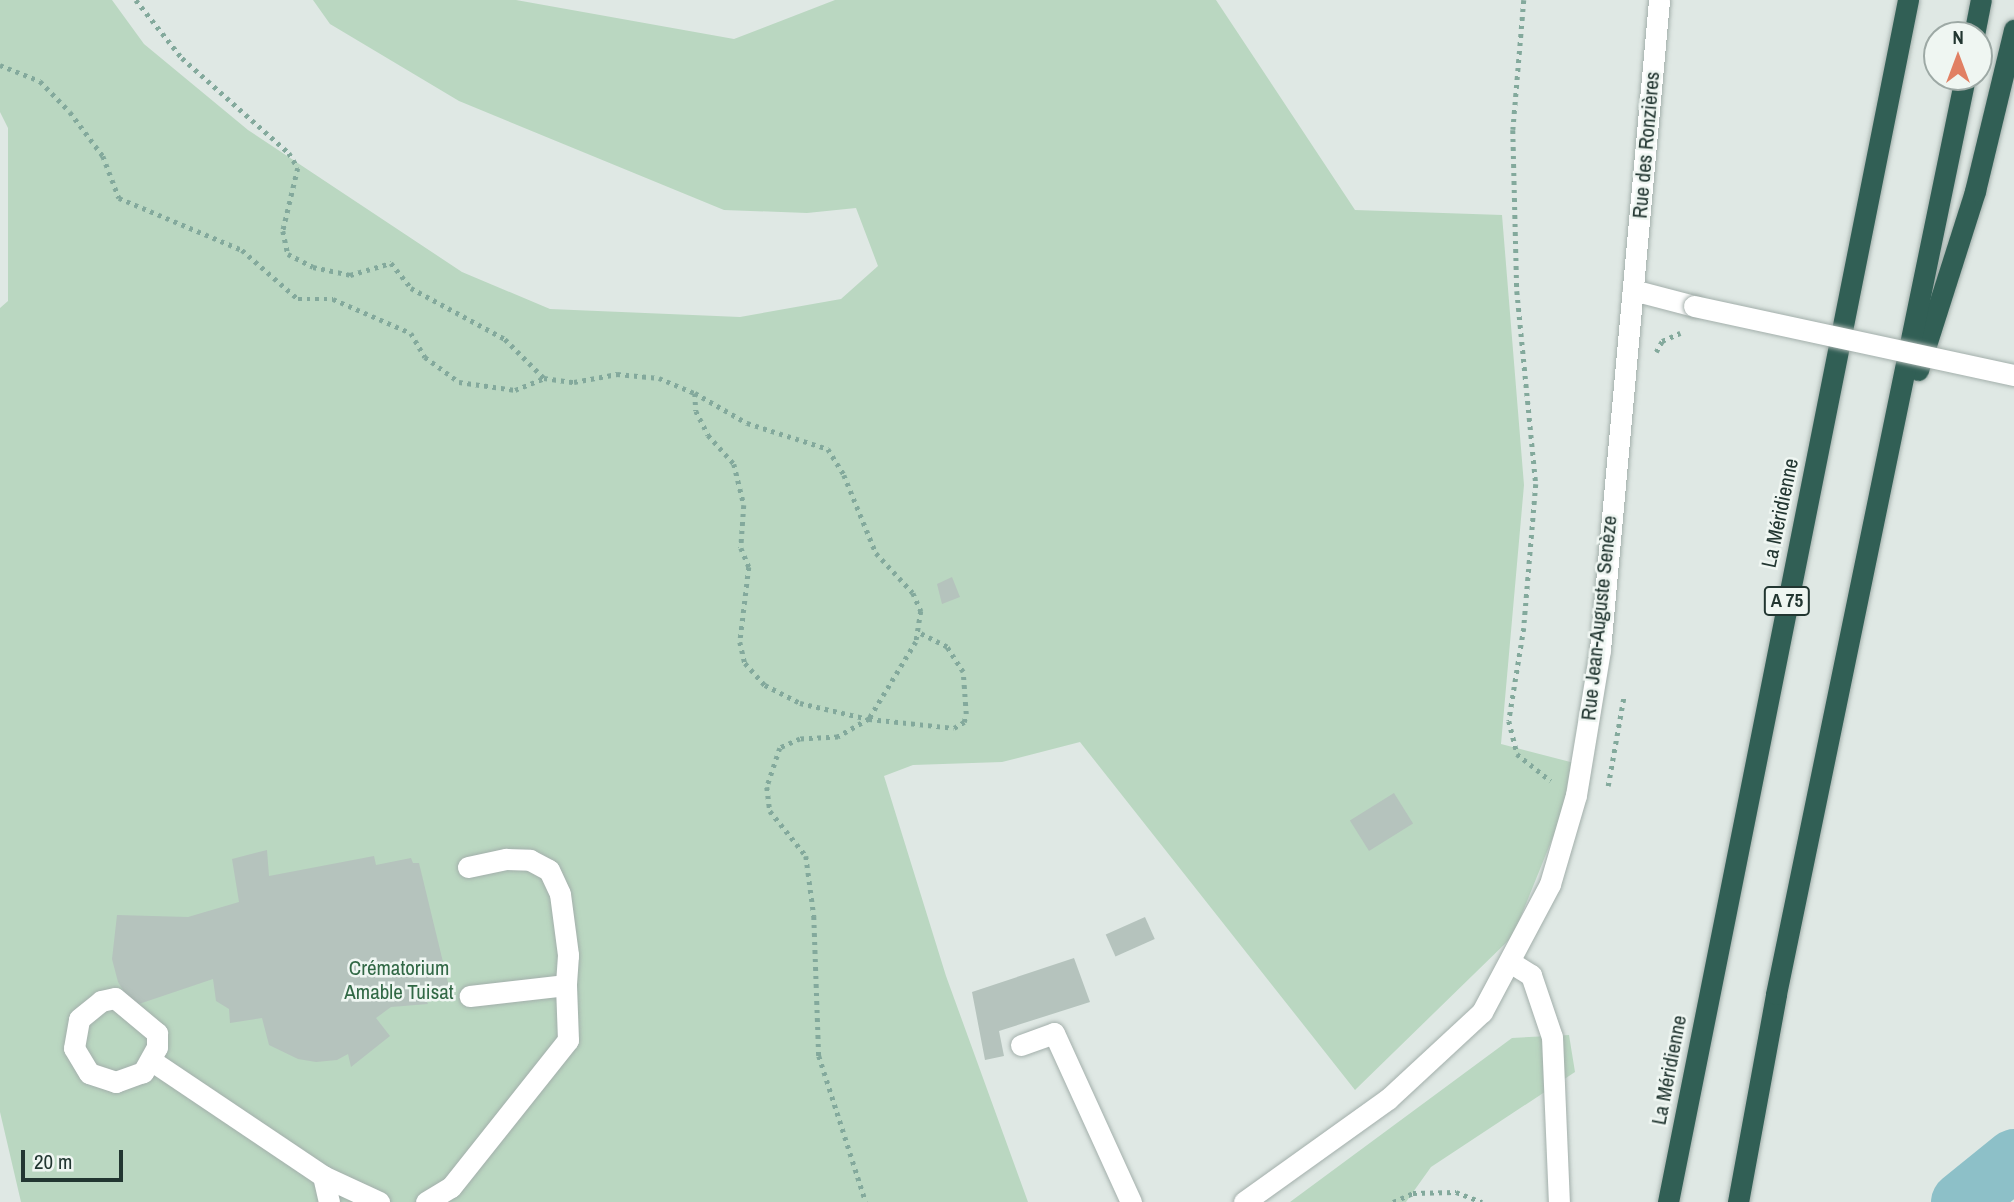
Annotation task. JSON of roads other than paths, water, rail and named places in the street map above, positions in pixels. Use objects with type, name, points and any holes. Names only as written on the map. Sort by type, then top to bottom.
[{"type":"highway","name":"La Méridienne","points":[[1668,1202],[1908,0]]},
{"type":"highway","points":[[1977,21],[1981,0]]},
{"type":"highway","points":[[1882,482],[1975,191],[2014,30]]},
{"type":"highway","points":[[1738,1202],[1962,91]]},
{"type":"street","name":"Rue des Ronzières","points":[[1633,290],[1659,0]]},
{"type":"street","points":[[1633,290],[1694,306],[2014,376]]},
{"type":"street","name":"Rue Jean-Auguste Senèze","points":[[1244,1202],[1388,1099],[1482,1012],[1550,884],[1576,795],[1600,650],[1633,290]]},
{"type":"street","points":[[426,1202],[451,1187],[568,1040],[568,954],[561,894],[550,870],[530,860],[506,859],[468,867]]},
{"type":"street","points":[[1510,962],[1531,975],[1552,1037],[1559,1202]]},
{"type":"street","points":[[470,996],[566,985]]},
{"type":"street","points":[[1021,1045],[1054,1033],[1131,1202]]},
{"type":"street","points":[[152,1061],[323,1177],[379,1202]]},
{"type":"street","points":[[323,1177],[329,1202]]},
{"type":"waterway","points":[[1961,1202],[2014,1159]]},
{"type":"park label","name":"Crématorium Amable Tuisat","points":[[399,980]]}]
